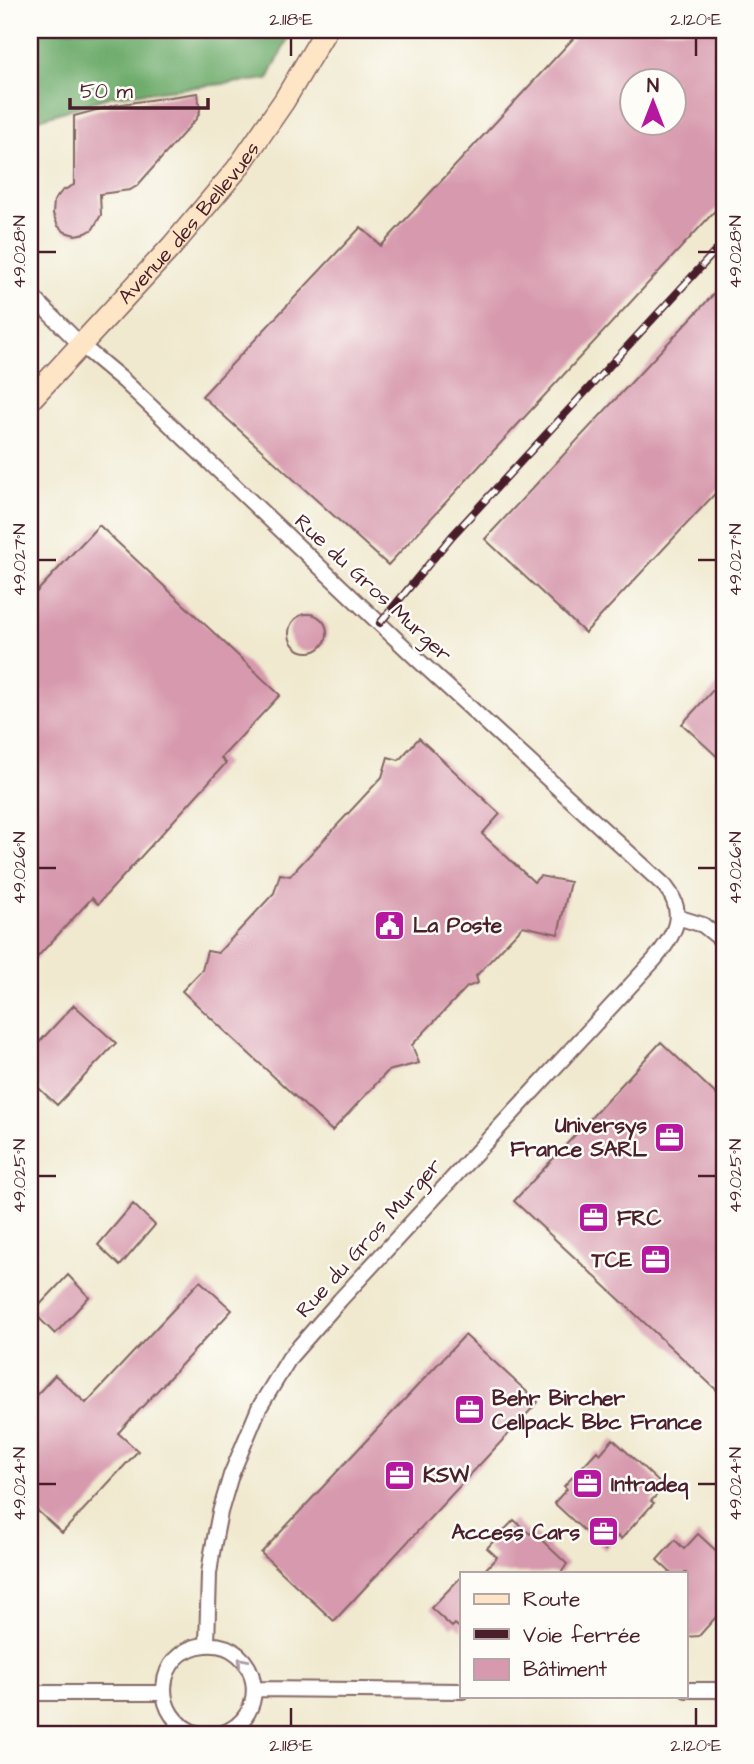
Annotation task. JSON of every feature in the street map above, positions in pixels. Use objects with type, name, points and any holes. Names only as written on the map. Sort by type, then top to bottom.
[{"type":"street","name":"Avenue des Bellevues","points":[[30,400],[172,246],[237,169],[284,101],[326,30]]},
{"type":"street","name":"Rue du Gros Murger","points":[[30,294],[417,659],[665,886],[674,897],[677,918],[672,934],[654,960],[290,1357],[259,1408],[231,1475],[211,1563],[207,1645]]},
{"type":"street","points":[[677,918],[703,925],[724,942]]},
{"type":"street","points":[[199,1734],[186,1730],[178,1723],[166,1706],[163,1693],[166,1675],[178,1657],[196,1647],[207,1645],[225,1648],[240,1657],[251,1672],[255,1689],[254,1700],[244,1719],[237,1726],[220,1734]]},
{"type":"street","points":[[255,1689],[460,1691]]},
{"type":"street","points":[[688,1690],[724,1690]]},
{"type":"street","points":[[30,1693],[163,1693]]},
{"type":"green space","points":[[30,30],[292,30],[268,79],[112,96],[30,122]]},
{"type":"building","points":[[581,30],[724,30],[724,201],[388,565],[202,396],[361,227],[381,246]]},
{"type":"building","points":[[198,93],[200,111],[197,118],[137,186],[130,190],[100,194],[101,215],[93,229],[75,235],[58,226],[53,214],[54,201],[62,191],[74,185],[74,116],[115,105]]},
{"type":"building","points":[[724,283],[724,484],[585,633],[485,539]]},
{"type":"building","points":[[99,525],[280,695],[221,758],[226,763],[98,904],[92,898],[30,965],[30,599]]},
{"type":"building","points":[[308,614],[321,620],[327,633],[321,646],[308,652],[295,646],[289,633],[295,620]]},
{"type":"building","points":[[724,678],[724,763],[682,724]]},
{"type":"building","points":[[419,738],[500,814],[482,834],[534,882],[540,876],[570,882],[558,934],[523,926],[476,976],[478,983],[467,987],[412,1045],[419,1063],[388,1071],[332,1131],[182,991],[202,970],[207,951],[218,953],[274,893],[280,874],[290,876],[382,777],[388,757],[399,760]]},
{"type":"building","points":[[74,1005],[116,1043],[57,1105],[30,1080],[30,1052]]},
{"type":"building","points":[[661,1042],[724,1102],[724,1397],[514,1201]]},
{"type":"building","points":[[133,1204],[155,1225],[120,1266],[98,1245]]},
{"type":"building","points":[[68,1275],[89,1297],[55,1334],[33,1312]]},
{"type":"building","points":[[200,1281],[232,1310],[118,1433],[138,1451],[62,1533],[30,1504],[30,1402],[55,1375],[86,1403]]},
{"type":"building","points":[[465,1335],[538,1402],[334,1621],[261,1553]]},
{"type":"building","points":[[613,1439],[664,1487],[651,1501],[654,1503],[621,1539],[618,1536],[605,1550],[554,1503],[567,1489],[564,1486],[597,1451],[600,1454]]},
{"type":"building","points":[[514,1520],[530,1534],[532,1531],[567,1564],[562,1572],[483,1572],[497,1557],[487,1548]]},
{"type":"building","points":[[698,1534],[724,1558],[724,1608],[699,1636],[688,1637],[688,1572],[670,1572],[657,1560],[675,1540],[684,1549]]},
{"type":"building","points":[[460,1578],[460,1628],[455,1624],[452,1627],[431,1608]]},
{"type":"railway","points":[[380,623],[452,536],[724,242]]},
{"type":"place","name":"La Poste","points":[[390,925]]},
{"type":"place","name":"Universys France SARL","points":[[670,1137]]},
{"type":"place","name":"FRC","points":[[594,1218]]},
{"type":"place","name":"TCE","points":[[655,1260]]},
{"type":"place","name":"Behr Bircher Cellpack Bbc France","points":[[469,1410]]},
{"type":"place","name":"KSW","points":[[400,1475]]},
{"type":"place","name":"Intradeq","points":[[588,1484]]},
{"type":"place","name":"Access Cars","points":[[603,1532]]}]
